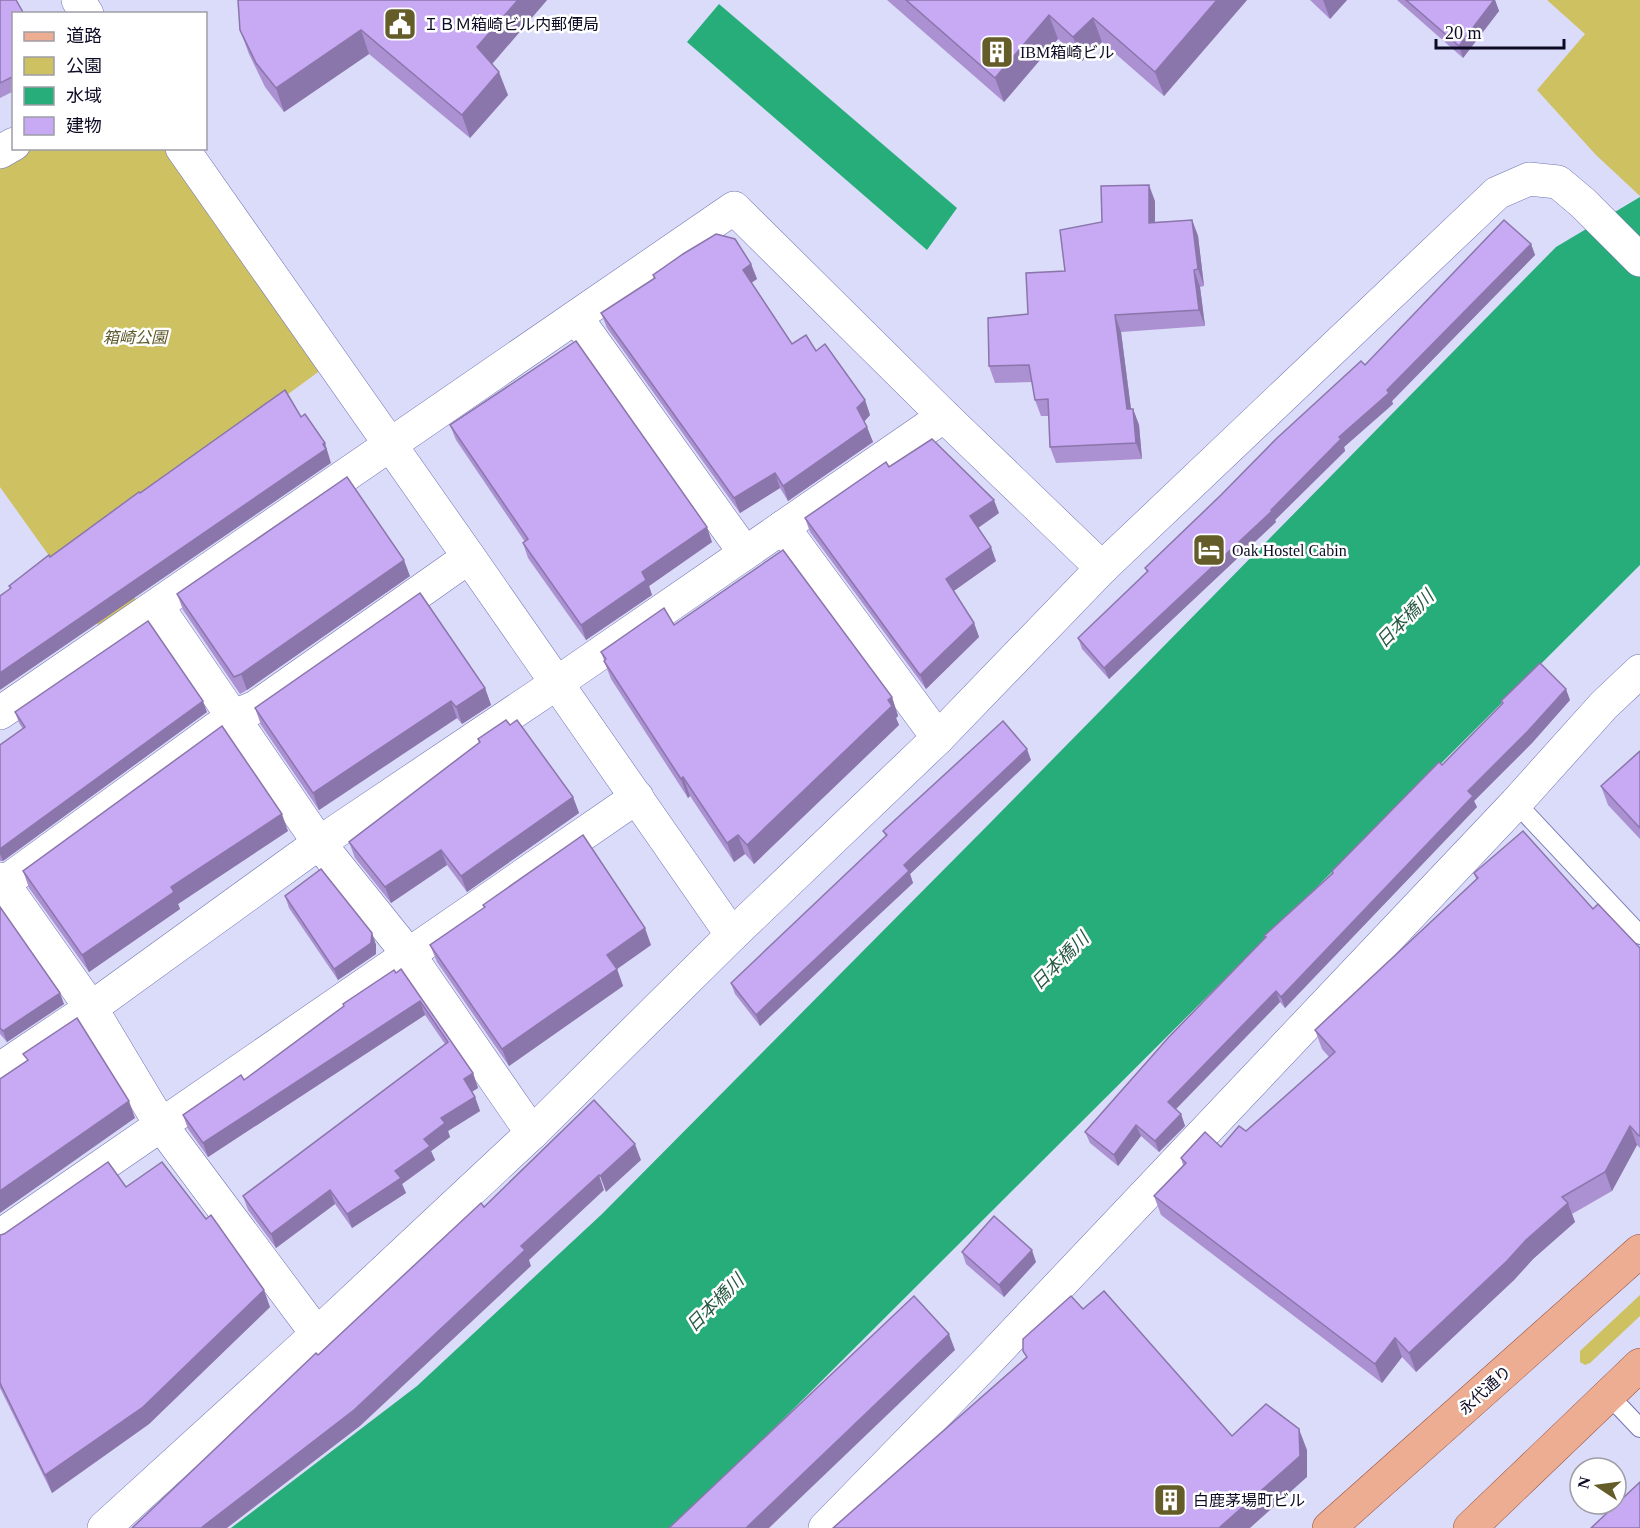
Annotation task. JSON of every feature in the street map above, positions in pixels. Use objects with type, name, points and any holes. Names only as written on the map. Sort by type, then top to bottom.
[{"type":"main road","name":"永代通り","points":[[1329,1528],[1640,1251]]},
{"type":"main road","points":[[1470,1528],[1640,1365]]},
{"type":"street","points":[[183,150],[732,935]]},
{"type":"street","points":[[104,1528],[317,1334],[532,1133],[732,935],[938,738],[1102,568],[1497,193],[1529,179],[1558,182],[1640,260]]},
{"type":"street","points":[[0,713],[734,208],[944,416],[1102,568]]},
{"type":"street","points":[[576,317],[745,554]]},
{"type":"street","points":[[0,1069],[91,1008],[319,843],[557,683],[944,416]]},
{"type":"street","points":[[783,527],[938,738]]},
{"type":"street","points":[[317,1334],[161,1125],[91,1008],[1,883],[232,717],[256,707],[469,556]]},
{"type":"street","points":[[157,606],[319,843],[409,955],[532,1133]]},
{"type":"street","points":[[825,1528],[982,1366],[1516,803],[1604,705],[1640,671]]},
{"type":"street","points":[[0,1236],[637,797]]},
{"type":"lane","points":[[1516,803],[1640,935]]},
{"type":"lane","points":[[1607,1397],[1640,1428]]},
{"type":"green space","points":[[1547,0],[1640,0],[1640,196],[1596,155],[1537,90],[1585,34]]},
{"type":"green space","name":"箱崎公園","points":[[23,150],[171,150],[325,367],[94,536],[140,606],[102,630],[0,487],[0,164]]},
{"type":"green space","points":[[1640,1295],[1640,1316],[1590,1363],[1585,1365],[1580,1362],[1580,1351]]},
{"type":"water","points":[[719,4],[957,208],[927,250],[687,42]]},
{"type":"water","name":"日本橋川","points":[[1640,197],[1640,565],[674,1528],[231,1528],[417,1386],[602,1214],[1556,247]]},
{"type":"building","points":[[0,0],[16,0],[23,12],[12,12],[12,77],[0,83]]},
{"type":"building","points":[[238,0],[518,0],[477,47],[499,72],[462,115],[361,30],[276,88],[256,63],[240,30]]},
{"type":"building","name":"IBM箱崎ビル","points":[[906,0],[1217,0],[1155,72],[1093,18],[1073,37],[1049,15],[995,78]]},
{"type":"building","points":[[1406,0],[1494,0],[1459,46]]},
{"type":"building","points":[[1149,185],[1149,223],[1192,220],[1198,269],[1194,270],[1199,310],[1115,315],[1127,409],[1133,409],[1136,443],[1050,447],[1048,399],[1035,400],[1029,365],[989,366],[988,318],[1028,314],[1026,273],[1065,271],[1060,230],[1102,222],[1101,186]]},
{"type":"building","points":[[1504,220],[1531,244],[1387,390],[1389,393],[1339,437],[1341,439],[1272,511],[1104,668],[1078,638],[1148,571],[1145,568],[1276,439],[1361,361],[1365,365]]},
{"type":"building","points":[[716,234],[735,239],[751,264],[743,270],[792,344],[806,335],[816,351],[825,344],[865,400],[857,408],[867,427],[783,486],[775,473],[734,498],[601,313],[655,278],[653,275],[683,254]]},
{"type":"building","points":[[576,341],[707,527],[642,572],[646,580],[581,625],[523,543],[528,539],[450,425]]},
{"type":"building","points":[[285,390],[301,417],[305,414],[325,443],[323,444],[326,449],[0,673],[0,596],[11,588],[9,586],[49,555],[50,557]]},
{"type":"building","points":[[932,439],[994,500],[970,516],[991,547],[946,579],[974,623],[920,675],[805,518],[886,462],[889,467]]},
{"type":"building","points":[[347,477],[404,560],[234,677],[177,594]]},
{"type":"building","points":[[783,550],[892,697],[888,700],[892,706],[747,845],[738,835],[727,843],[683,777],[681,779],[604,661],[606,659],[601,652],[664,608],[674,625]]},
{"type":"building","points":[[420,593],[485,688],[456,707],[451,701],[313,793],[255,708]]},
{"type":"building","points":[[148,621],[203,701],[0,849],[0,745],[25,727],[15,712]]},
{"type":"building","points":[[1540,663],[1566,689],[1468,791],[1473,796],[1281,997],[1276,991],[1168,1102],[1181,1114],[1155,1141],[1136,1125],[1114,1155],[1085,1132],[1168,1038],[1266,937],[1264,936],[1333,873],[1332,871],[1439,762],[1442,765]]},
{"type":"building","points":[[506,720],[510,725],[517,720],[573,797],[461,876],[441,850],[385,887],[349,842],[480,742],[478,739]]},
{"type":"building","points":[[1003,721],[1027,749],[904,865],[909,871],[756,1015],[731,983],[887,835],[883,831]]},
{"type":"building","points":[[222,726],[282,814],[171,887],[174,892],[82,955],[23,871]]},
{"type":"building","points":[[1640,751],[1640,828],[1601,786]]},
{"type":"building","points":[[1523,831],[1593,909],[1598,904],[1640,948],[1640,1135],[1630,1126],[1605,1172],[1562,1197],[1568,1203],[1526,1240],[1507,1261],[1409,1353],[1395,1338],[1375,1364],[1154,1196],[1186,1163],[1181,1158],[1205,1132],[1221,1147],[1239,1126],[1246,1131],[1335,1052],[1315,1030],[1478,878],[1474,873]]},
{"type":"building","points":[[583,835],[645,928],[607,955],[617,969],[502,1049],[430,945]]},
{"type":"building","points":[[321,869],[372,933],[371,943],[334,969],[285,896]]},
{"type":"building","points":[[0,907],[60,993],[3,1031],[0,1028]]},
{"type":"building","points":[[401,969],[473,1073],[464,1079],[475,1097],[441,1118],[445,1123],[424,1139],[430,1146],[395,1171],[401,1178],[347,1214],[330,1190],[271,1234],[243,1196],[448,1042],[420,1001],[203,1143],[183,1115],[241,1075],[244,1080],[344,1006],[343,1004],[394,970],[396,973]]},
{"type":"building","points":[[77,1018],[129,1101],[0,1191],[0,1079],[28,1060],[23,1054]]},
{"type":"building","points":[[594,1100],[635,1144],[521,1246],[525,1250],[354,1410],[201,1528],[132,1528],[316,1353],[318,1355],[481,1203],[484,1207]]},
{"type":"building","points":[[108,1162],[126,1187],[162,1162],[206,1219],[211,1215],[264,1290],[143,1407],[45,1475],[0,1383],[0,1235]]},
{"type":"building","points":[[994,1216],[1032,1250],[999,1285],[962,1252]]},
{"type":"building","points":[[1104,1291],[1232,1436],[1266,1404],[1299,1429],[1300,1456],[1219,1528],[833,1528],[1027,1357],[1023,1351],[1023,1339],[1071,1296],[1083,1309]]},
{"type":"building","points":[[914,1296],[949,1334],[746,1528],[669,1528]]},
{"type":"building","points":[[1640,1482],[1640,1528],[1591,1528],[1604,1516],[1628,1516],[1628,1493]]},
{"type":"place","name":"ＩＢＭ箱崎ビル内郵便局","points":[[400,24]]},
{"type":"place","name":"IBM箱崎ビル","points":[[997,52]]},
{"type":"place","name":"Oak Hostel Cabin","points":[[1209,550]]},
{"type":"place","name":"白鹿茅場町ビル","points":[[1170,1500]]}]
